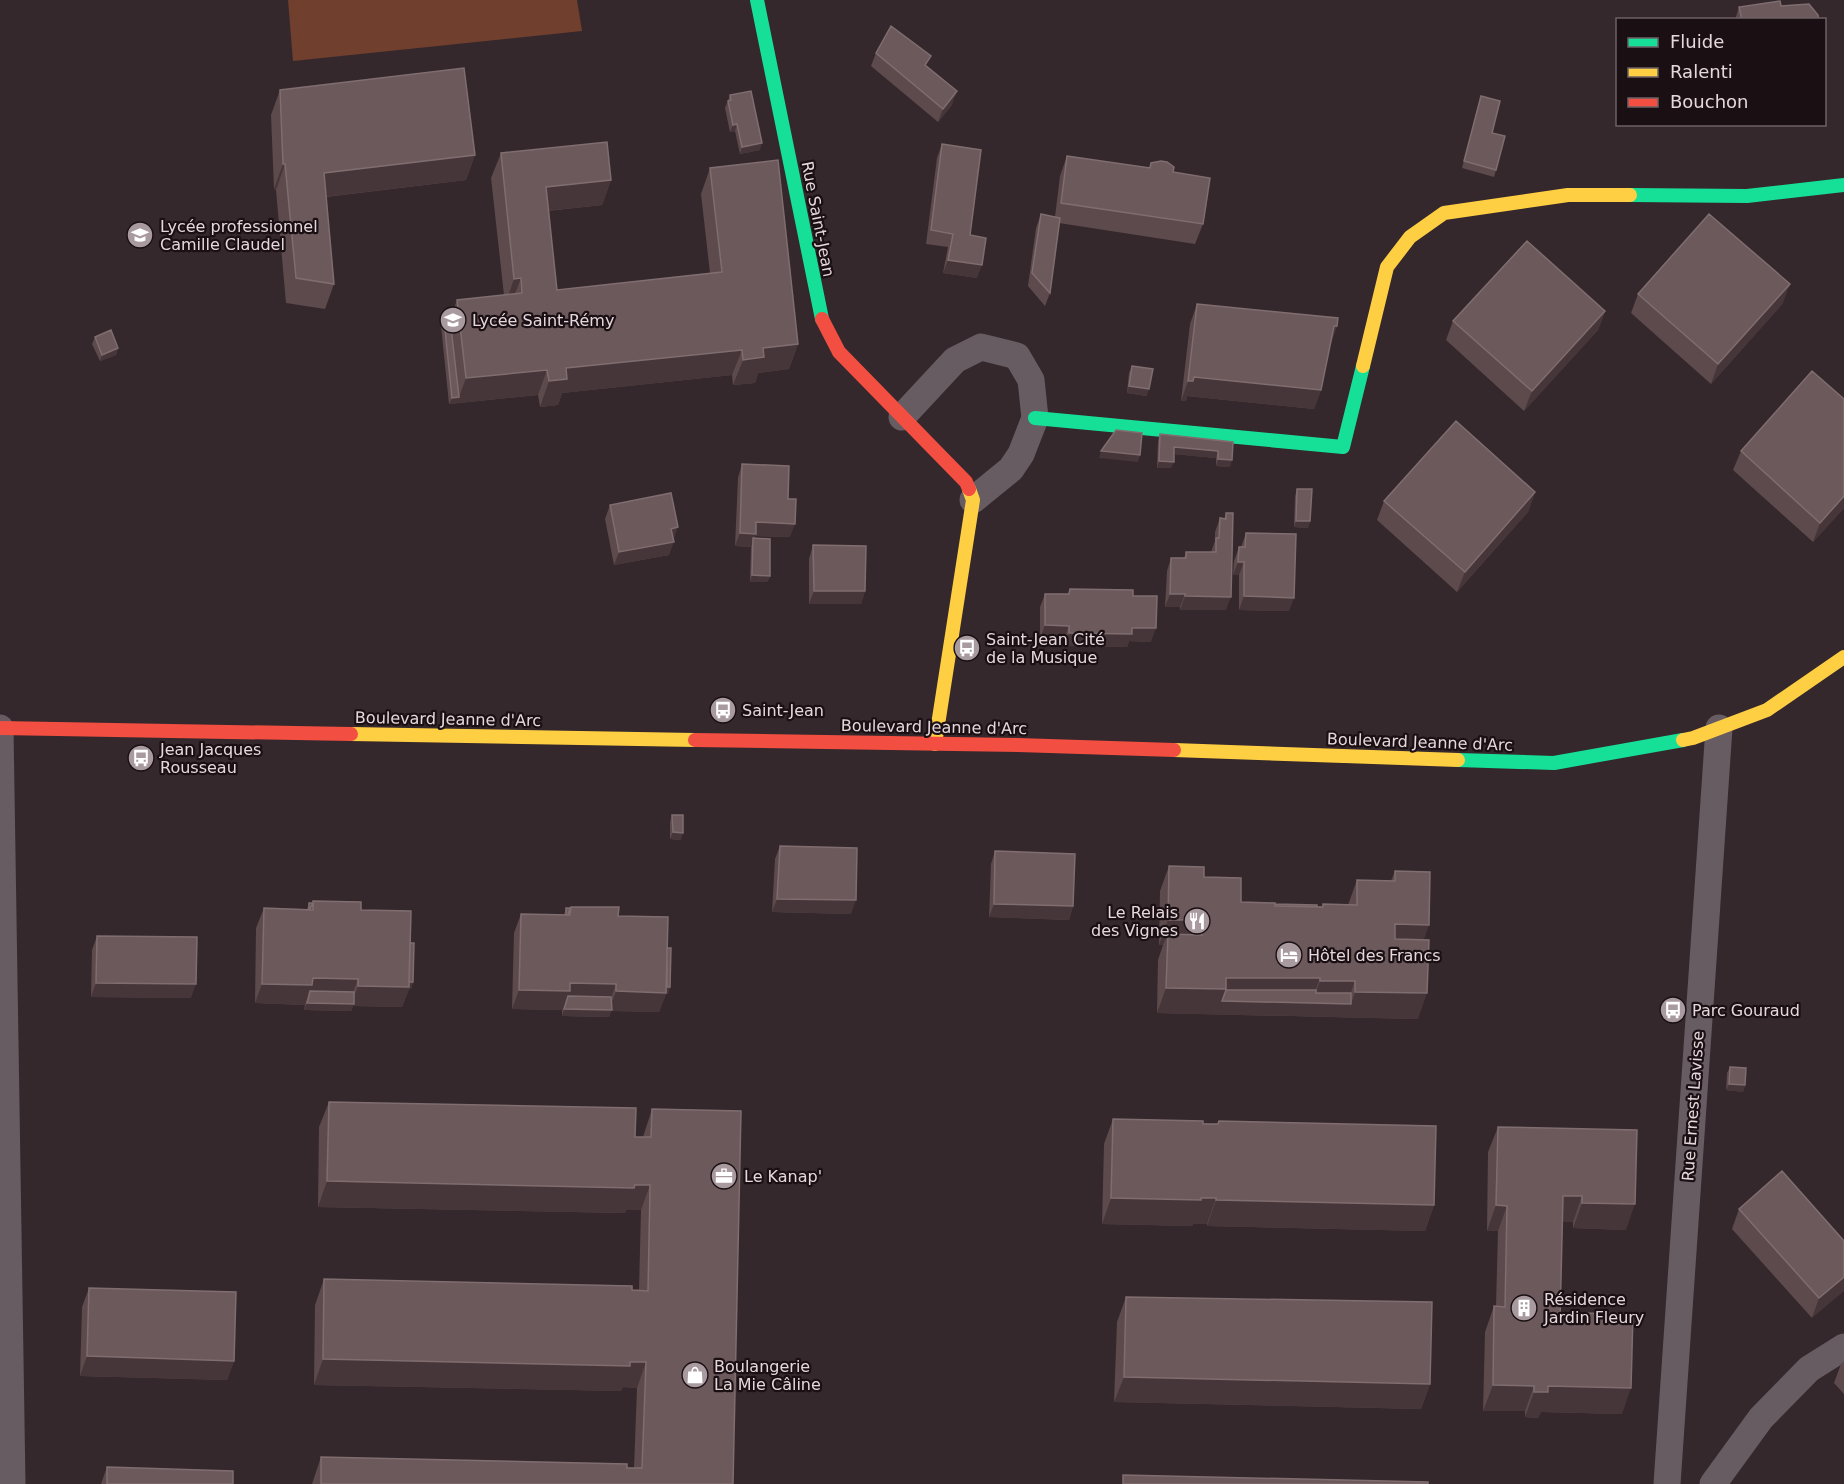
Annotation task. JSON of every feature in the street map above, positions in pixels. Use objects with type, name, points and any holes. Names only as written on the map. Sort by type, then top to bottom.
[{"type":"street","name":"Rue Saint-Jean","points":[[757,0],[821,318],[839,352],[966,482],[972,500]]},
{"type":"street","points":[[1035,418],[1343,447],[1387,267],[1410,237],[1444,213],[1568,195],[1747,196],[1844,184]]},
{"type":"street","points":[[902,417],[955,360],[981,347],[1017,356],[1031,380],[1035,418],[1021,454],[1011,470],[972,500],[935,744]]},
{"type":"street","name":"Boulevard Jeanne d'Arc","points":[[0,728],[935,744],[1554,763],[1693,738],[1767,710],[1844,657]]},
{"type":"street","points":[[0,728],[12,1484]]},
{"type":"street","name":"Rue Ernest Lavisse","points":[[1666,1484],[1719,728]]},
{"type":"street","points":[[1713,1484],[1761,1418],[1809,1369],[1844,1347]]},
{"type":"shaded area","points":[[288,0],[577,0],[582,31],[293,61]]},
{"type":"building","points":[[1780,1],[1781,6],[1809,4],[1819,18],[1742,18],[1739,7]]},
{"type":"building","points":[[891,26],[931,56],[925,65],[957,91],[943,109],[876,53]]},
{"type":"building","points":[[464,68],[475,155],[324,173],[334,284],[296,278],[285,164],[283,164],[280,90]]},
{"type":"building","points":[[751,91],[762,143],[742,147],[737,124],[733,125],[728,101],[731,100],[730,95]]},
{"type":"building","points":[[1481,96],[1500,101],[1492,133],[1505,136],[1496,170],[1464,161]]},
{"type":"building","points":[[607,142],[611,180],[546,187],[557,290],[722,272],[710,168],[778,160],[798,344],[763,348],[764,357],[743,360],[742,350],[566,368],[567,379],[549,381],[547,370],[466,378],[457,300],[522,293],[521,278],[514,279],[501,153]]},
{"type":"building","points":[[942,144],[981,150],[970,235],[986,238],[982,265],[948,260],[953,234],[931,230]]},
{"type":"building","points":[[1067,156],[1150,168],[1151,163],[1161,161],[1174,167],[1173,172],[1210,178],[1203,224],[1061,203]]},
{"type":"building","points":[[1041,214],[1060,218],[1050,293],[1032,273]]},
{"type":"building","points":[[1709,214],[1790,284],[1718,364],[1638,294]]},
{"type":"building","points":[[1527,241],[1605,311],[1532,391],[1453,321]]},
{"type":"building","points":[[1197,304],[1338,318],[1337,326],[1334,326],[1321,390],[1194,377],[1193,381],[1188,381]]},
{"type":"building","points":[[450,319],[459,397],[452,398],[444,320]]},
{"type":"building","points":[[111,330],[118,348],[102,355],[95,337]]},
{"type":"building","points":[[1132,366],[1153,369],[1149,389],[1129,386]]},
{"type":"building","points":[[1812,371],[1844,399],[1844,496],[1820,523],[1741,451]]},
{"type":"building","points":[[1456,421],[1535,492],[1465,572],[1384,501]]},
{"type":"building","points":[[1116,430],[1142,433],[1140,455],[1101,451]]},
{"type":"building","points":[[1160,434],[1233,442],[1232,460],[1218,459],[1218,451],[1174,447],[1174,462],[1159,461]]},
{"type":"building","points":[[742,464],[789,466],[788,499],[796,499],[795,524],[756,522],[756,534],[740,533]]},
{"type":"building","points":[[1297,489],[1312,489],[1310,521],[1296,521]]},
{"type":"building","points":[[671,493],[678,527],[671,529],[674,542],[619,552],[610,505]]},
{"type":"building","points":[[1226,513],[1233,513],[1231,597],[1170,594],[1171,558],[1186,558],[1186,552],[1216,552],[1220,518],[1226,519]]},
{"type":"building","points":[[1246,533],[1296,534],[1294,598],[1244,596],[1244,562],[1238,562],[1239,547],[1245,547]]},
{"type":"building","points":[[753,538],[770,539],[770,576],[752,575]]},
{"type":"building","points":[[813,545],[866,546],[865,591],[814,591]]},
{"type":"building","points":[[1070,589],[1133,590],[1133,596],[1157,596],[1156,628],[1132,628],[1132,634],[1069,633],[1069,626],[1045,625],[1045,594],[1069,594]]},
{"type":"building","points":[[672,815],[683,815],[683,833],[673,832]]},
{"type":"building","points":[[780,846],[857,848],[856,900],[777,899]]},
{"type":"building","points":[[995,851],[1075,854],[1073,906],[994,904]]},
{"type":"building","name":"Hôtel des Francs","points":[[1169,866],[1204,867],[1204,877],[1241,878],[1241,902],[1275,903],[1275,906],[1357,905],[1357,880],[1395,881],[1395,871],[1430,872],[1429,925],[1395,924],[1395,939],[1429,940],[1427,993],[1355,992],[1355,981],[1320,981],[1320,978],[1226,978],[1226,989],[1166,988],[1168,934],[1202,935],[1202,920],[1168,920]]},
{"type":"building","points":[[313,901],[361,902],[361,910],[411,911],[409,987],[358,986],[358,979],[313,978],[312,985],[262,984],[264,908],[313,910]]},
{"type":"building","points":[[1275,904],[1317,905],[1317,907],[1275,906]]},
{"type":"building","points":[[571,907],[619,907],[618,916],[668,917],[666,993],[616,991],[616,984],[570,983],[570,991],[519,990],[521,914],[570,915]]},
{"type":"building","points":[[97,936],[197,937],[196,984],[96,983]]},
{"type":"building","points":[[410,943],[414,943],[413,982],[409,982]]},
{"type":"building","points":[[667,948],[671,948],[670,987],[667,987]]},
{"type":"building","points":[[1226,990],[1316,990],[1316,993],[1351,993],[1351,1004],[1222,1001]]},
{"type":"building","points":[[310,991],[354,992],[354,1004],[307,1003]]},
{"type":"building","points":[[568,996],[611,997],[612,1010],[564,1009]]},
{"type":"building","points":[[1730,1067],[1746,1068],[1745,1085],[1729,1084]]},
{"type":"building","points":[[329,1102],[636,1108],[635,1137],[651,1137],[652,1109],[741,1111],[733,1484],[321,1484],[321,1457],[627,1464],[627,1468],[642,1468],[646,1362],[630,1362],[630,1366],[323,1359],[324,1279],[632,1286],[632,1290],[648,1291],[650,1185],[635,1185],[634,1188],[327,1181]]},
{"type":"building","points":[[1113,1119],[1203,1121],[1203,1124],[1218,1124],[1219,1121],[1436,1126],[1434,1205],[1216,1200],[1216,1198],[1201,1198],[1201,1200],[1111,1198]]},
{"type":"building","name":"Résidence Jardin Fleury","points":[[1498,1127],[1637,1130],[1635,1204],[1582,1203],[1582,1196],[1563,1196],[1560,1320],[1579,1320],[1580,1313],[1633,1314],[1631,1388],[1548,1386],[1548,1392],[1534,1392],[1534,1386],[1493,1385],[1494,1306],[1505,1307],[1507,1206],[1496,1205]]},
{"type":"building","points":[[1782,1171],[1844,1241],[1844,1277],[1819,1298],[1739,1209]]},
{"type":"building","points":[[89,1288],[236,1292],[234,1361],[87,1356]]},
{"type":"building","points":[[1126,1297],[1432,1302],[1430,1384],[1124,1377]]},
{"type":"building","points":[[107,1467],[233,1471],[233,1484],[107,1484]]},
{"type":"building","points":[[1123,1475],[1428,1482],[1428,1484],[1123,1484]]},
{"type":"traffic: fast","points":[[757,0],[822,319]]},
{"type":"traffic: fast","points":[[1630,195],[1747,196],[1844,185]]},
{"type":"traffic: fast","points":[[1035,418],[1343,447],[1363,366]]},
{"type":"traffic: fast","points":[[1458,760],[1554,763],[1683,740]]},
{"type":"traffic: slow","points":[[1363,366],[1387,267],[1410,237],[1444,213],[1568,195],[1630,195]]},
{"type":"traffic: slow","points":[[935,744],[973,500],[969,489]]},
{"type":"traffic: slow","points":[[1683,740],[1767,710],[1844,657]]},
{"type":"traffic: slow","points":[[351,734],[695,740]]},
{"type":"traffic: slow","points":[[1174,750],[1458,760]]},
{"type":"traffic: jam","points":[[822,319],[839,352],[966,482],[969,489]]},
{"type":"traffic: jam","points":[[0,728],[351,734]]},
{"type":"traffic: jam","points":[[695,740],[1174,750]]},
{"type":"place","name":"Lycée professionnel Camille Claudel","points":[[140,235]]},
{"type":"place","name":"Lycée Saint-Rémy","points":[[453,320]]},
{"type":"place","name":"Saint-Jean Cité de la Musique","points":[[967,648]]},
{"type":"place","name":"Saint-Jean","points":[[723,710]]},
{"type":"place","name":"Jean Jacques Rousseau","points":[[141,758]]},
{"type":"place","name":"Le Relais des Vignes","points":[[1197,921]]},
{"type":"place","name":"Hôtel des Francs","points":[[1289,955]]},
{"type":"place","name":"Parc Gouraud","points":[[1673,1010]]},
{"type":"place","name":"Le Kanap'","points":[[724,1176]]},
{"type":"place","name":"Résidence Jardin Fleury","points":[[1524,1308]]},
{"type":"place","name":"Boulangerie La Mie Câline","points":[[695,1375]]}]
